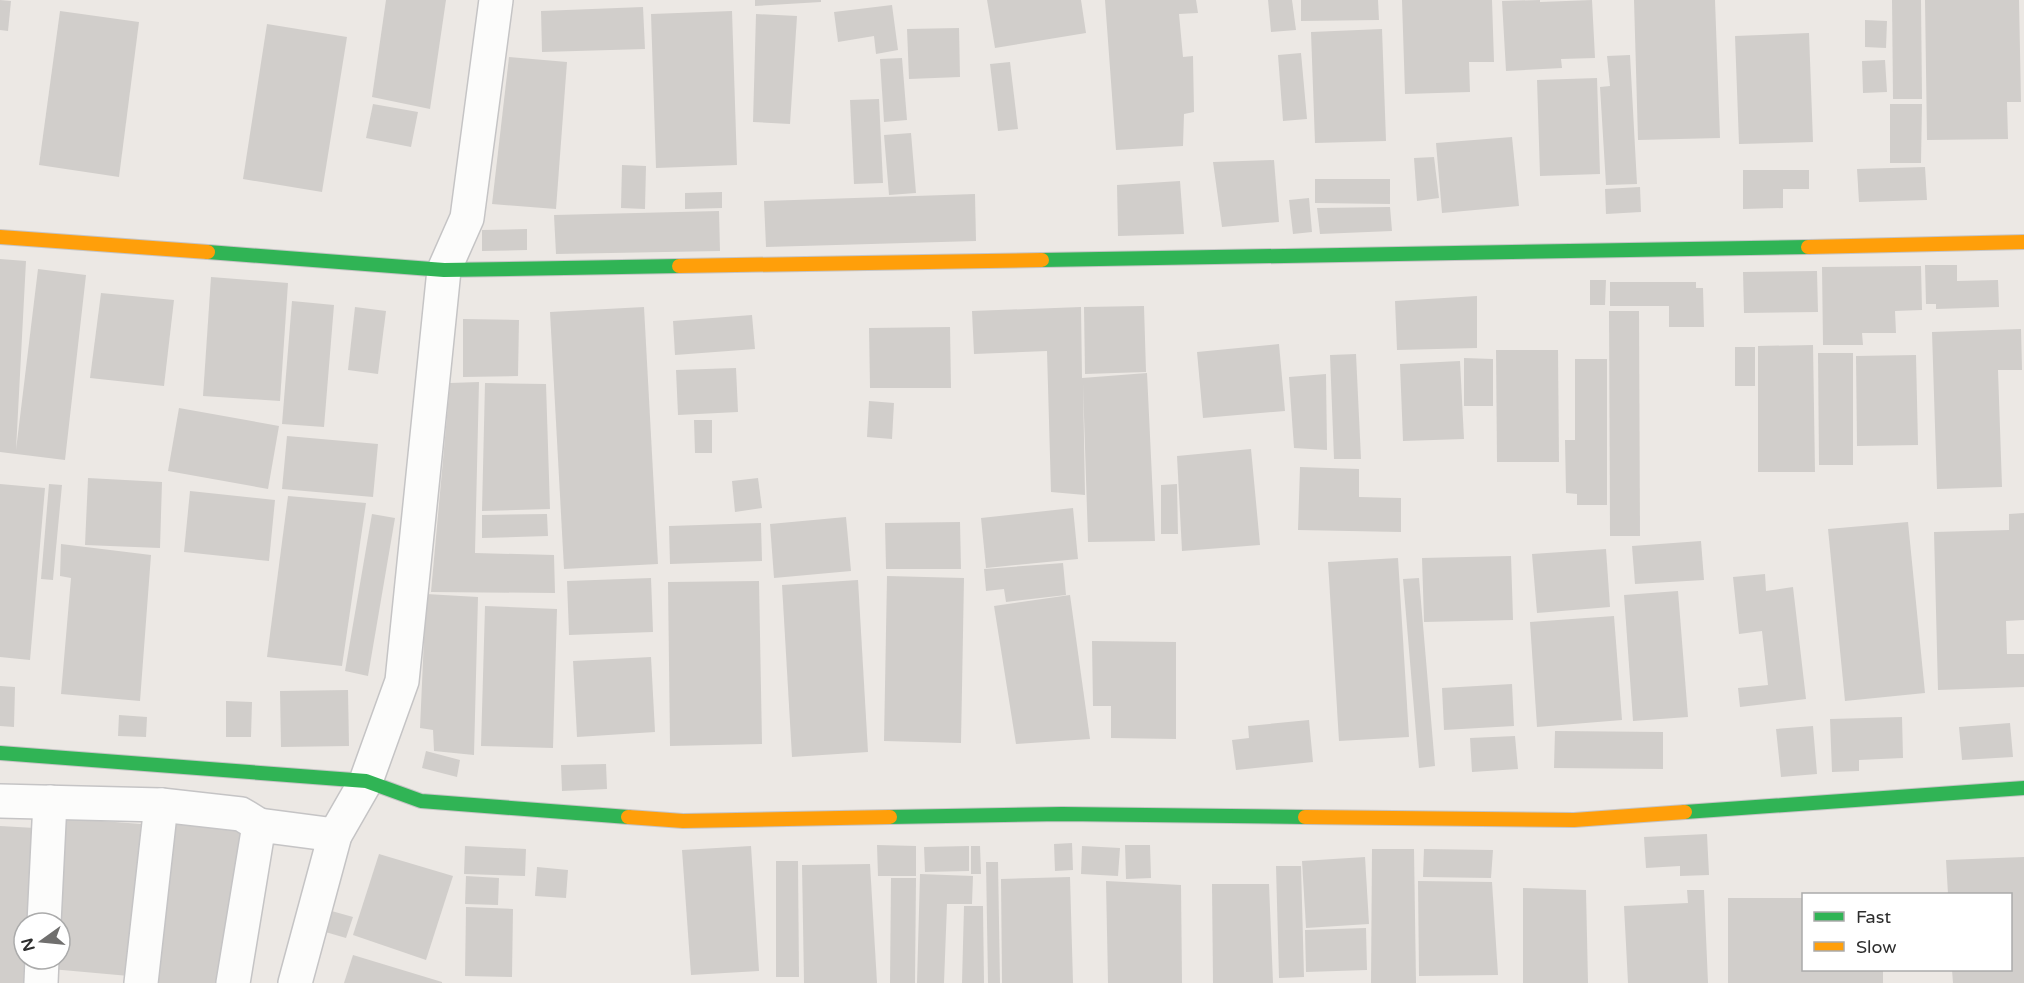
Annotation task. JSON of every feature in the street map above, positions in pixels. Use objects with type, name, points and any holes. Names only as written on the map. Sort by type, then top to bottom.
[{"type":"street","points":[[296,983],[335,835],[366,781],[402,681],[444,270],[467,218],[496,0]]},
{"type":"street","points":[[0,237],[444,270],[2024,242]]},
{"type":"street","points":[[0,753],[366,781],[421,801],[683,821],[1062,814],[1574,820],[2024,788]]},
{"type":"street","points":[[0,801],[161,805],[241,814],[259,825],[335,835]]},
{"type":"street","points":[[45,911],[50,802]]},
{"type":"street","points":[[141,983],[161,805]]},
{"type":"street","points":[[233,983],[259,825]]},
{"type":"building","points":[[0,0],[11,1],[8,31],[0,30]]},
{"type":"building","points":[[386,0],[446,0],[430,109],[372,97]]},
{"type":"building","points":[[755,0],[821,0],[821,2],[755,6]]},
{"type":"building","points":[[987,0],[1081,0],[1086,33],[995,48]]},
{"type":"building","points":[[1105,0],[1196,0],[1198,13],[1179,14],[1183,57],[1193,56],[1194,112],[1184,114],[1183,146],[1116,150]]},
{"type":"building","points":[[1268,0],[1292,0],[1296,30],[1271,32]]},
{"type":"building","points":[[1301,0],[1378,0],[1379,20],[1301,21]]},
{"type":"building","points":[[1402,0],[1492,0],[1494,62],[1469,62],[1470,92],[1405,94]]},
{"type":"building","points":[[1540,0],[1540,2],[1592,0],[1595,58],[1561,59],[1562,68],[1506,71],[1502,1]]},
{"type":"building","points":[[1634,0],[1715,0],[1720,138],[1638,140]]},
{"type":"building","points":[[1892,0],[1921,0],[1922,99],[1893,99]]},
{"type":"building","points":[[1925,0],[2019,0],[2021,102],[2007,102],[2008,139],[1927,140]]},
{"type":"building","points":[[892,5],[898,50],[876,54],[874,36],[838,42],[834,12]]},
{"type":"building","points":[[643,7],[645,49],[542,52],[541,11]]},
{"type":"building","points":[[60,11],[139,22],[119,177],[39,165]]},
{"type":"building","points":[[732,11],[737,165],[656,168],[651,14]]},
{"type":"building","points":[[756,14],[797,16],[790,124],[753,122]]},
{"type":"building","points":[[1865,20],[1887,21],[1886,48],[1865,47]]},
{"type":"building","points":[[267,24],[347,37],[322,192],[243,179]]},
{"type":"building","points":[[959,28],[960,77],[909,79],[907,29]]},
{"type":"building","points":[[1382,29],[1386,141],[1315,143],[1311,32]]},
{"type":"building","points":[[1809,33],[1813,142],[1739,144],[1735,36]]},
{"type":"building","points":[[1301,53],[1307,119],[1283,121],[1278,55]]},
{"type":"building","points":[[1630,55],[1637,184],[1606,185],[1600,87],[1610,86],[1607,56]]},
{"type":"building","points":[[509,57],[567,62],[556,209],[492,204]]},
{"type":"building","points":[[902,58],[907,120],[884,122],[880,59]]},
{"type":"building","points":[[1885,60],[1887,92],[1863,93],[1862,61]]},
{"type":"building","points":[[1010,62],[1018,129],[998,131],[990,64]]},
{"type":"building","points":[[1597,78],[1600,174],[1540,176],[1537,80]]},
{"type":"building","points":[[879,99],[883,183],[854,184],[850,100]]},
{"type":"building","points":[[373,104],[418,112],[411,147],[366,138]]},
{"type":"building","points":[[1890,104],[1922,104],[1921,163],[1890,163]]},
{"type":"building","points":[[911,133],[916,193],[889,195],[884,135]]},
{"type":"building","points":[[1512,137],[1519,206],[1442,213],[1436,143]]},
{"type":"building","points":[[1434,157],[1439,198],[1417,201],[1414,158]]},
{"type":"building","points":[[1274,160],[1279,222],[1222,227],[1213,162]]},
{"type":"building","points":[[622,165],[646,166],[645,209],[621,208]]},
{"type":"building","points":[[1925,167],[1927,200],[1859,202],[1857,169]]},
{"type":"building","points":[[1743,170],[1809,170],[1809,189],[1783,189],[1783,208],[1743,209]]},
{"type":"building","points":[[1315,179],[1390,179],[1390,204],[1315,203]]},
{"type":"building","points":[[1180,181],[1184,234],[1118,236],[1117,185]]},
{"type":"building","points":[[1640,187],[1641,212],[1606,214],[1605,189]]},
{"type":"building","points":[[722,192],[722,208],[685,209],[685,193]]},
{"type":"building","points":[[975,194],[976,241],[766,247],[764,201]]},
{"type":"building","points":[[1309,198],[1312,232],[1293,234],[1289,200]]},
{"type":"building","points":[[1390,207],[1392,231],[1320,234],[1317,208]]},
{"type":"building","points":[[719,211],[720,251],[556,254],[554,215]]},
{"type":"building","points":[[527,229],[527,250],[482,251],[482,230]]},
{"type":"building","points":[[0,259],[26,261],[16,450],[38,269],[86,275],[65,460],[0,452]]},
{"type":"building","points":[[1925,265],[1957,265],[1957,281],[1998,280],[1999,307],[1936,309],[1936,304],[1926,304]]},
{"type":"building","points":[[1921,266],[1922,310],[1895,311],[1896,333],[1862,333],[1863,345],[1823,345],[1822,267]]},
{"type":"building","points":[[1817,271],[1818,312],[1744,313],[1743,272]]},
{"type":"building","points":[[211,277],[288,283],[280,401],[203,396]]},
{"type":"building","points":[[1590,280],[1606,280],[1605,305],[1590,305]]},
{"type":"building","points":[[1610,282],[1696,282],[1696,288],[1703,288],[1704,327],[1669,327],[1669,306],[1610,306]]},
{"type":"building","points":[[101,293],[174,300],[164,386],[90,378]]},
{"type":"building","points":[[1477,296],[1477,348],[1397,350],[1395,301]]},
{"type":"building","points":[[292,301],[334,305],[324,427],[282,424]]},
{"type":"building","points":[[1144,306],[1146,372],[1085,374],[1084,307]]},
{"type":"building","points":[[355,307],[386,311],[378,374],[348,370]]},
{"type":"building","points":[[644,307],[658,564],[564,569],[550,312]]},
{"type":"building","points":[[1081,307],[1082,378],[1147,373],[1155,541],[1088,542],[1083,384],[1085,495],[1051,492],[1047,351],[974,354],[972,311]]},
{"type":"building","points":[[1609,311],[1639,311],[1640,536],[1610,536]]},
{"type":"building","points":[[752,315],[755,349],[675,355],[673,321]]},
{"type":"building","points":[[463,319],[519,320],[518,376],[463,377]]},
{"type":"building","points":[[950,327],[951,388],[870,388],[869,328]]},
{"type":"building","points":[[2021,329],[2022,370],[1998,370],[2002,487],[1937,489],[1932,332]]},
{"type":"building","points":[[1279,344],[1285,411],[1203,418],[1197,352]]},
{"type":"building","points":[[1813,345],[1815,472],[1758,472],[1758,346]]},
{"type":"building","points":[[1735,347],[1755,347],[1755,386],[1735,386]]},
{"type":"building","points":[[1496,350],[1558,350],[1559,462],[1497,462]]},
{"type":"building","points":[[1818,353],[1853,353],[1853,465],[1819,465]]},
{"type":"building","points":[[1356,354],[1361,459],[1334,459],[1330,355]]},
{"type":"building","points":[[1916,355],[1918,445],[1857,446],[1856,356]]},
{"type":"building","points":[[1464,358],[1493,359],[1493,406],[1464,406]]},
{"type":"building","points":[[1575,359],[1607,359],[1607,505],[1577,505],[1577,494],[1566,493],[1565,440],[1575,440]]},
{"type":"building","points":[[1460,361],[1464,439],[1403,441],[1400,364]]},
{"type":"building","points":[[736,368],[738,412],[678,415],[676,370]]},
{"type":"building","points":[[1326,374],[1327,450],[1294,448],[1289,377]]},
{"type":"building","points":[[479,382],[475,553],[554,555],[555,593],[431,592],[450,383]]},
{"type":"building","points":[[485,383],[546,384],[550,509],[482,511]]},
{"type":"building","points":[[869,401],[894,403],[892,439],[867,437]]},
{"type":"building","points":[[179,408],[279,426],[268,489],[168,471]]},
{"type":"building","points":[[694,420],[712,420],[712,453],[695,453]]},
{"type":"building","points":[[287,436],[378,444],[373,497],[282,489]]},
{"type":"building","points":[[1251,449],[1260,545],[1182,551],[1177,456]]},
{"type":"building","points":[[1300,467],[1359,469],[1359,497],[1401,498],[1401,532],[1298,530]]},
{"type":"building","points":[[88,478],[162,482],[160,548],[85,545]]},
{"type":"building","points":[[758,478],[762,508],[735,512],[732,481]]},
{"type":"building","points":[[0,484],[45,488],[30,660],[0,657]]},
{"type":"building","points":[[49,484],[62,485],[53,580],[41,579]]},
{"type":"building","points":[[1177,484],[1178,534],[1161,534],[1161,485]]},
{"type":"building","points":[[190,491],[275,500],[269,561],[184,552]]},
{"type":"building","points":[[288,496],[366,503],[342,666],[267,657]]},
{"type":"building","points":[[1073,508],[1078,559],[986,568],[981,518]]},
{"type":"building","points":[[2024,513],[2024,620],[2006,621],[2007,654],[2024,654],[2024,687],[1938,690],[1934,532],[2009,530],[2009,514]]},
{"type":"building","points":[[372,514],[395,518],[368,676],[345,671]]},
{"type":"building","points":[[547,514],[548,536],[482,538],[482,515]]},
{"type":"building","points":[[846,517],[851,571],[774,578],[770,524]]},
{"type":"building","points":[[960,522],[961,569],[886,569],[885,523]]},
{"type":"building","points":[[1908,522],[1925,693],[1845,701],[1828,529]]},
{"type":"building","points":[[761,523],[762,561],[670,564],[669,526]]},
{"type":"building","points":[[1701,541],[1704,580],[1635,584],[1632,546]]},
{"type":"building","points":[[61,544],[151,555],[140,701],[61,694],[71,578],[60,576]]},
{"type":"building","points":[[1606,549],[1610,607],[1537,613],[1532,554]]},
{"type":"building","points":[[1511,556],[1513,620],[1424,622],[1422,558]]},
{"type":"building","points":[[1398,558],[1409,737],[1339,741],[1328,562]]},
{"type":"building","points":[[1063,563],[1066,595],[1006,602],[1004,589],[986,591],[984,569]]},
{"type":"building","points":[[1765,574],[1766,591],[1793,587],[1806,699],[1740,707],[1738,688],[1768,685],[1762,631],[1739,634],[1733,577]]},
{"type":"building","points":[[887,576],[964,578],[961,743],[884,741]]},
{"type":"building","points":[[651,578],[653,632],[569,635],[567,581]]},
{"type":"building","points":[[1419,578],[1435,766],[1419,768],[1403,579]]},
{"type":"building","points":[[858,580],[868,752],[792,757],[782,585]]},
{"type":"building","points":[[759,581],[762,744],[670,746],[668,582]]},
{"type":"building","points":[[1678,591],[1688,717],[1633,721],[1624,595]]},
{"type":"building","points":[[426,594],[478,597],[474,755],[434,751],[433,730],[420,728]]},
{"type":"building","points":[[1070,595],[1090,739],[1016,744],[994,606]]},
{"type":"building","points":[[485,606],[557,609],[553,748],[481,746]]},
{"type":"building","points":[[1614,616],[1622,720],[1537,727],[1530,622]]},
{"type":"building","points":[[1092,641],[1176,642],[1176,739],[1111,738],[1111,706],[1093,706]]},
{"type":"building","points":[[651,657],[655,732],[577,737],[573,661]]},
{"type":"building","points":[[1512,684],[1514,726],[1444,730],[1442,688]]},
{"type":"building","points":[[0,686],[15,687],[14,727],[0,726]]},
{"type":"building","points":[[348,690],[349,746],[281,747],[280,691]]},
{"type":"building","points":[[226,701],[252,702],[251,737],[226,737]]},
{"type":"building","points":[[119,715],[147,717],[146,737],[118,736]]},
{"type":"building","points":[[1902,717],[1903,758],[1859,760],[1859,771],[1832,772],[1830,719]]},
{"type":"building","points":[[1309,720],[1313,762],[1236,770],[1232,740],[1249,738],[1248,726]]},
{"type":"building","points":[[2010,723],[2013,757],[1962,760],[1959,727]]},
{"type":"building","points":[[1813,726],[1817,774],[1781,777],[1776,729]]},
{"type":"building","points":[[1555,731],[1663,732],[1663,769],[1554,768]]},
{"type":"building","points":[[1515,736],[1518,769],[1472,772],[1470,738]]},
{"type":"building","points":[[426,751],[460,760],[457,777],[422,768]]},
{"type":"building","points":[[606,764],[607,789],[562,791],[561,765]]},
{"type":"building","points":[[170,816],[243,827],[221,983],[146,983]]},
{"type":"building","points":[[63,818],[141,824],[129,976],[72,971],[72,911],[61,911]]},
{"type":"building","points":[[0,826],[35,828],[32,911],[12,911],[12,971],[30,971],[30,983],[0,983]]},
{"type":"building","points":[[1707,834],[1709,875],[1680,876],[1680,866],[1646,868],[1644,837]]},
{"type":"building","points":[[1072,843],[1073,870],[1055,871],[1054,844]]},
{"type":"building","points":[[877,845],[916,846],[916,876],[878,876]]},
{"type":"building","points":[[1125,845],[1150,845],[1151,878],[1126,879]]},
{"type":"building","points":[[465,846],[526,849],[525,876],[464,874]]},
{"type":"building","points":[[751,846],[759,971],[691,975],[682,850]]},
{"type":"building","points":[[969,846],[969,871],[925,872],[924,847]]},
{"type":"building","points":[[971,846],[980,846],[981,874],[971,874]]},
{"type":"building","points":[[1082,846],[1120,848],[1118,876],[1081,874]]},
{"type":"building","points":[[1372,849],[1414,849],[1416,983],[1371,983]]},
{"type":"building","points":[[1424,849],[1493,850],[1491,878],[1423,877]]},
{"type":"building","points":[[379,854],[453,876],[426,960],[353,935]]},
{"type":"building","points":[[1365,857],[1369,924],[1306,928],[1302,861]]},
{"type":"building","points":[[2024,857],[2024,983],[1953,983],[1952,971],[2012,971],[2012,893],[1948,893],[1946,860]]},
{"type":"building","points":[[776,861],[798,861],[799,977],[776,977]]},
{"type":"building","points":[[986,862],[998,862],[1000,983],[988,983]]},
{"type":"building","points":[[870,864],[877,983],[804,983],[802,865]]},
{"type":"building","points":[[1276,866],[1301,866],[1304,977],[1279,978]]},
{"type":"building","points":[[537,867],[568,870],[566,898],[535,896]]},
{"type":"building","points":[[920,874],[973,876],[972,904],[947,904],[944,983],[917,983]]},
{"type":"building","points":[[466,876],[499,878],[498,905],[465,904]]},
{"type":"building","points":[[1070,877],[1073,983],[1002,983],[1001,879]]},
{"type":"building","points":[[891,878],[916,878],[915,983],[890,983]]},
{"type":"building","points":[[1106,881],[1181,885],[1182,983],[1108,983]]},
{"type":"building","points":[[1418,881],[1492,882],[1498,975],[1419,976]]},
{"type":"building","points":[[1212,884],[1269,884],[1273,983],[1213,983]]},
{"type":"building","points":[[1523,888],[1586,890],[1588,983],[1523,983]]},
{"type":"building","points":[[1687,890],[1704,890],[1708,983],[1628,983],[1624,906],[1688,903]]},
{"type":"building","points":[[1728,898],[1802,898],[1802,971],[1883,971],[1883,983],[1728,983]]},
{"type":"building","points":[[964,906],[983,906],[984,983],[962,983]]},
{"type":"building","points":[[466,907],[513,909],[512,977],[465,976]]},
{"type":"building","points":[[328,910],[353,917],[346,938],[322,931]]},
{"type":"building","points":[[1366,928],[1367,970],[1306,972],[1305,930]]},
{"type":"building","points":[[353,955],[442,982],[442,983],[344,983]]},
{"type":"traffic: fast","points":[[1042,260],[1808,247]]},
{"type":"traffic: fast","points":[[208,252],[444,270],[679,266]]},
{"type":"traffic: fast","points":[[0,753],[366,781],[421,801],[628,817]]},
{"type":"traffic: fast","points":[[1685,812],[2024,788]]},
{"type":"traffic: fast","points":[[890,817],[1062,814],[1305,817]]},
{"type":"traffic: slow","points":[[0,237],[208,252]]},
{"type":"traffic: slow","points":[[1808,247],[2024,242]]},
{"type":"traffic: slow","points":[[679,266],[1042,260]]},
{"type":"traffic: slow","points":[[1305,817],[1574,820],[1685,812]]},
{"type":"traffic: slow","points":[[628,817],[683,821],[890,817]]}]
